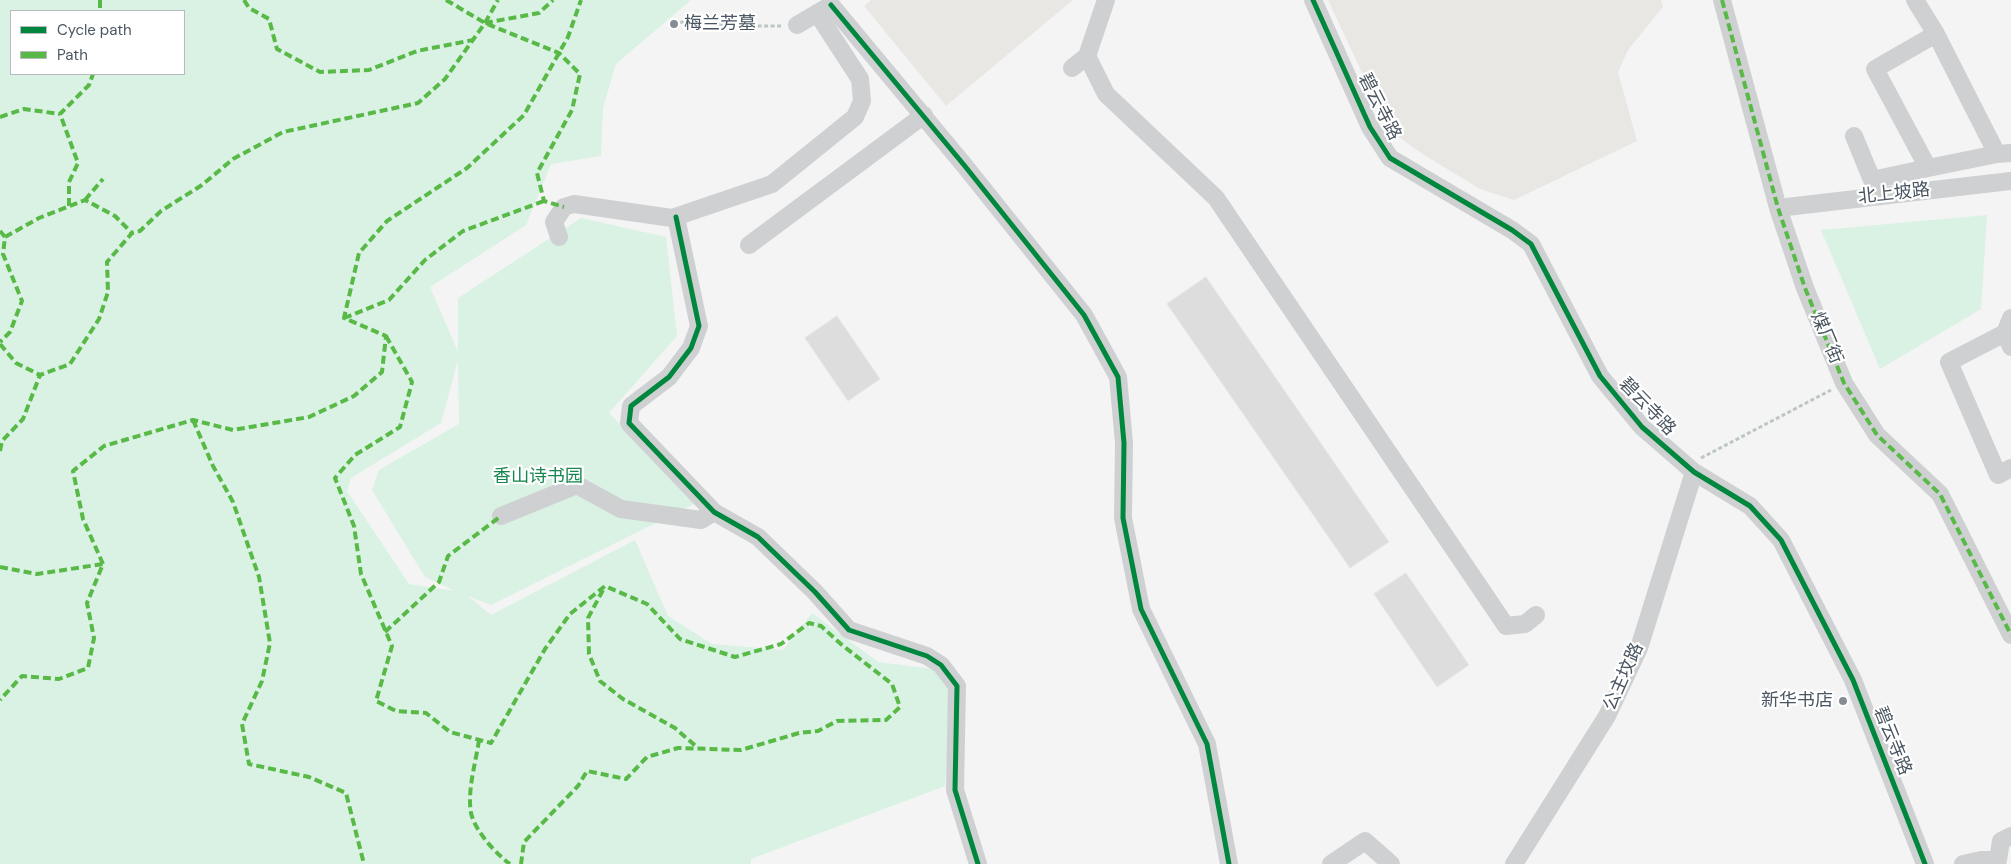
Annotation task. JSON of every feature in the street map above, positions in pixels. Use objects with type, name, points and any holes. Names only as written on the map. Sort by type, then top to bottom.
[{"type":"street","points":[[1072,68],[1087,56],[1106,0]]},
{"type":"street","name":"碧云寺路","points":[[1313,0],[1370,127],[1390,158],[1512,230],[1531,244],[1600,376],[1642,427],[1691,469],[1750,506],[1781,540],[1853,680],[1923,859]]},
{"type":"street","name":"煤厂街","points":[[1722,0],[1778,208],[1805,288],[1844,383],[1877,436],[1940,494],[2011,635]]},
{"type":"street","points":[[1854,136],[1872,180],[2004,154],[1915,0]]},
{"type":"street","points":[[797,25],[828,6]]},
{"type":"street","points":[[828,6],[924,115],[1084,315],[1118,377],[1124,443],[1123,518],[1141,609],[1207,744],[1229,864]]},
{"type":"street","points":[[559,237],[554,222],[564,207],[574,204],[672,218],[772,184],[855,117],[862,100],[860,79],[828,6]]},
{"type":"street","points":[[1928,168],[1875,69],[1936,34]]},
{"type":"street","points":[[1087,56],[1106,94],[1216,198],[1506,626],[1525,624],[1536,615]]},
{"type":"street","points":[[749,245],[924,115]]},
{"type":"street","name":"北上坡路","points":[[1778,208],[2011,181]]},
{"type":"street","points":[[676,217],[699,326],[691,348],[669,377],[631,406],[629,423],[714,512],[758,538],[815,592],[849,630],[927,656],[941,665],[958,686],[956,790],[978,864]]},
{"type":"street","points":[[2009,333],[1949,362],[1998,475],[2011,468]]},
{"type":"street","name":"公主坟路","points":[[1514,864],[1607,716],[1639,648],[1691,469]]},
{"type":"street","points":[[501,516],[577,485],[621,509],[701,520],[714,512]]},
{"type":"street","points":[[1962,864],[1998,860],[2001,841],[2011,836]]},
{"type":"street","points":[[1331,864],[1365,841],[1391,864]]},
{"type":"path","points":[[674,24],[691,20],[733,26],[797,25]]},
{"type":"path","points":[[1691,469],[1844,383]]},
{"type":"shaded area","points":[[871,0],[1073,0],[946,106],[864,6]]},
{"type":"shaded area","points":[[1328,0],[1661,0],[1663,7],[1628,50],[1618,72],[1637,141],[1514,200],[1480,189],[1421,153],[1392,132],[1381,113]]},
{"type":"green space","name":"香山诗书园","points":[[0,0],[691,0],[616,64],[603,108],[601,156],[551,164],[526,225],[430,287],[458,352],[458,298],[581,218],[666,237],[677,336],[609,413],[694,504],[491,605],[468,596],[491,615],[635,540],[668,616],[712,644],[783,650],[812,613],[878,662],[940,670],[952,688],[945,786],[751,859],[751,864],[0,864]],"holes":[[[458,360],[459,424],[379,470],[372,490],[425,577],[455,591],[409,584],[347,491],[351,478],[441,423]]]},
{"type":"green space","points":[[1987,215],[1981,309],[1880,369],[1821,230]]},
{"type":"building","points":[[1206,277],[1389,542],[1350,568],[1167,304]]},
{"type":"building","points":[[837,316],[880,379],[848,401],[805,338]]},
{"type":"building","points":[[1406,573],[1469,665],[1437,687],[1374,594]]},
{"type":"marked path","points":[[100,0],[100,10]]},
{"type":"marked path","points":[[244,0],[249,8],[269,19],[277,49],[320,72],[369,70],[417,51],[473,40]]},
{"type":"marked path","points":[[446,0],[485,23],[559,53],[580,74],[572,110],[537,173],[544,201],[564,207]]},
{"type":"marked path","points":[[485,23],[498,0]]},
{"type":"marked path","points":[[0,451],[2,441],[23,419],[40,375],[70,364],[99,319],[108,292],[107,262],[132,233],[140,231],[161,211],[202,185],[233,159],[283,132],[418,103],[445,79],[485,23],[539,13],[553,0]]},
{"type":"marked path","points":[[103,564],[83,519],[73,471],[104,446],[193,420],[233,430],[309,417],[354,396],[382,372],[386,336],[344,318],[359,253],[387,221],[467,168],[524,115],[568,37],[581,0]]},
{"type":"marked path","points":[[1722,0],[1778,208],[1805,288],[1844,383],[1877,435],[1940,494],[2011,635]]},
{"type":"marked path","points":[[69,206],[69,182],[78,163],[60,114],[89,85],[93,75]]},
{"type":"marked path","points":[[0,117],[24,109],[60,114]]},
{"type":"marked path","points":[[85,200],[103,179]]},
{"type":"marked path","points":[[5,237],[39,218],[85,200],[115,216],[132,233]]},
{"type":"marked path","points":[[344,318],[389,300],[425,260],[463,231],[544,201]]},
{"type":"marked path","points":[[0,231],[5,237],[3,254],[22,301],[10,332],[0,342]]},
{"type":"marked path","points":[[386,336],[412,382],[400,427],[355,455],[335,478],[354,526],[361,574],[392,646],[376,701],[396,711],[426,713],[450,732],[491,743],[545,649],[570,614],[605,586],[647,604],[680,639],[735,657],[781,644],[809,623],[821,626],[892,684],[900,707],[886,720],[837,721],[818,731],[799,733],[741,750],[678,748],[647,757],[626,779],[587,771],[578,786],[524,842],[521,864]]},
{"type":"marked path","points":[[0,344],[16,363],[40,375]]},
{"type":"marked path","points":[[193,420],[213,466],[233,502],[259,577],[270,643],[262,681],[242,724],[249,764],[309,777],[346,793],[364,864]]},
{"type":"marked path","points":[[385,632],[439,582],[448,556],[501,516]]},
{"type":"marked path","points":[[0,567],[37,574],[103,564],[87,603],[94,638],[88,668],[59,679],[22,676],[0,700]]},
{"type":"marked path","points":[[603,590],[588,618],[589,654],[600,681],[623,699],[675,728],[698,748]]},
{"type":"marked path","points":[[479,740],[470,795],[471,813],[473,820],[487,841],[510,864]]},
{"type":"cycle path","points":[[1313,0],[1370,127],[1390,158],[1512,230],[1531,244],[1600,376],[1642,427],[1694,472],[1750,506],[1781,540],[1853,680],[1925,864]]},
{"type":"cycle path","points":[[831,5],[964,165],[1084,315],[1118,377],[1124,443],[1123,518],[1141,609],[1207,744],[1229,864]]},
{"type":"cycle path","points":[[676,217],[699,326],[691,348],[669,377],[631,406],[629,423],[714,512],[758,537],[815,592],[849,630],[927,656],[941,665],[957,686],[955,790],[978,864]]},
{"type":"place","name":"梅兰芳墓","points":[[674,24]]},
{"type":"place","name":"新华书店","points":[[1843,701]]}]
